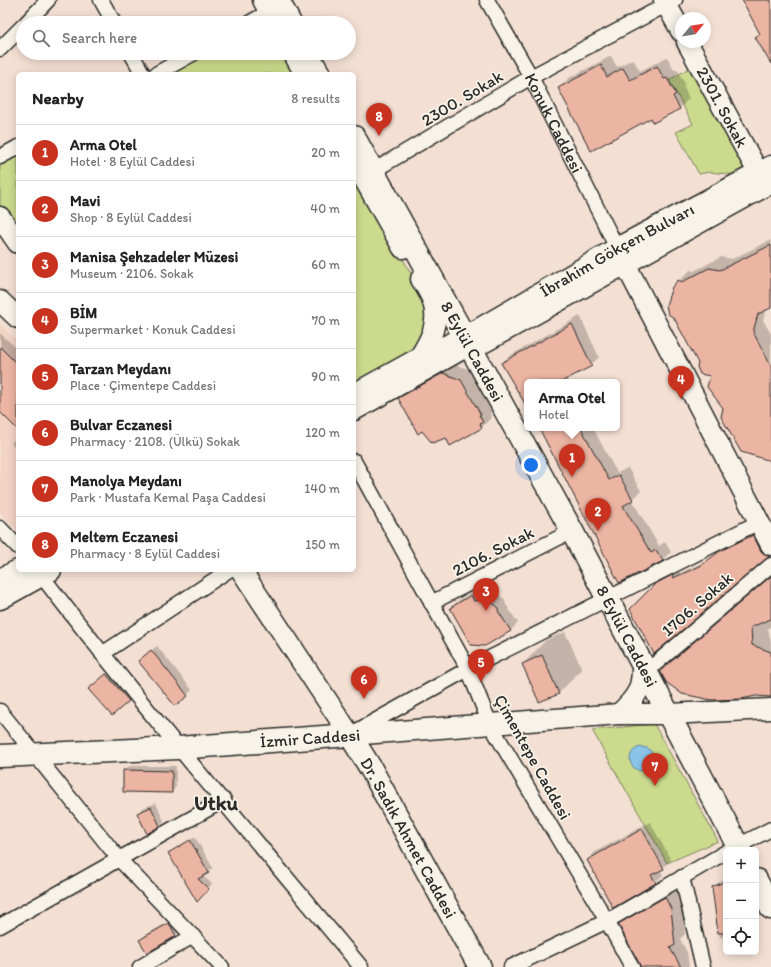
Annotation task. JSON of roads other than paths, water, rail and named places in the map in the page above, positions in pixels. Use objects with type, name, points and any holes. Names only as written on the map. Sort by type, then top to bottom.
[{"type":"main road","points":[[669,2],[675,16]]},
{"type":"main road","name":"2301. Sokak","points":[[691,48],[768,174]]},
{"type":"main road","points":[[297,60],[304,72]]},
{"type":"main road","points":[[311,60],[318,72]]},
{"type":"main road","name":"8 Eylül Caddesi","points":[[356,141],[572,530],[670,714],[733,847]]},
{"type":"main road","points":[[356,165],[433,302],[435,325],[430,342],[419,358]]},
{"type":"main road","name":"İbrahim Gökçen Bulvarı","points":[[356,409],[621,255],[768,174]]},
{"type":"main road","points":[[0,217],[16,240]]},
{"type":"main road","name":"Konuk Caddesi","points":[[621,255],[766,532]]},
{"type":"main road","points":[[0,301],[16,316]]},
{"type":"main road","points":[[356,393],[419,358],[469,343]]},
{"type":"main road","points":[[0,579],[16,571]]},
{"type":"main road","points":[[0,598],[43,572]]},
{"type":"main road","name":"Dr. Sadık Ahmet Caddesi","points":[[242,572],[370,767],[480,967]]},
{"type":"main road","points":[[619,714],[636,697],[641,688],[644,666]]},
{"type":"main road","name":"İzmir Caddesi","points":[[0,756],[178,748],[619,714],[670,714],[771,709]]},
{"type":"main road","points":[[758,883],[771,908]]},
{"type":"street","points":[[33,16],[48,0]]},
{"type":"street","points":[[100,0],[110,16]]},
{"type":"street","name":"Konuk Caddesi","points":[[487,0],[531,77],[621,255]]},
{"type":"street","name":"2300. Sokak","points":[[373,171],[531,77],[669,2]]},
{"type":"street","points":[[264,16],[278,9]]},
{"type":"street","points":[[0,49],[16,33]]},
{"type":"street","points":[[135,60],[142,72]]},
{"type":"street","points":[[160,72],[181,60]]},
{"type":"street","points":[[0,157],[16,148]]},
{"type":"street","name":"Çimentepe Caddesi","points":[[356,465],[468,669],[490,724],[607,921],[632,967]]},
{"type":"street","points":[[0,528],[16,545]]},
{"type":"street","name":"2106. Sokak","points":[[431,603],[572,530]]},
{"type":"street","points":[[350,735],[468,669],[608,600],[766,532]]},
{"type":"street","name":"1706. Sokak","points":[[644,666],[771,564]]},
{"type":"street","points":[[43,572],[102,654],[178,748],[224,800],[361,967]]},
{"type":"street","points":[[102,654],[226,572]]},
{"type":"street","points":[[0,711],[119,859],[222,967]]},
{"type":"street","points":[[0,926],[224,800]]},
{"type":"street","points":[[738,847],[771,829]]},
{"type":"street","points":[[511,967],[607,921],[723,855]]},
{"type":"street","points":[[682,877],[703,967]]},
{"type":"street","points":[[140,967],[193,936]]},
{"type":"water","points":[[642,747],[647,748],[653,754],[653,764],[647,770],[642,771],[637,770],[631,764],[630,759],[631,754],[637,748]]},
{"type":"place","name":"Meltem Eczanesi","points":[[379,136]]},
{"type":"place","name":"BİM","points":[[681,399]]},
{"type":"place","name":"Arma Otel","points":[[572,477]]},
{"type":"place","name":"Mavi","points":[[598,531]]},
{"type":"place","name":"Manisa Şehzadeler Müzesi","points":[[486,611]]},
{"type":"place","name":"Tarzan Meydanı","points":[[481,682]]},
{"type":"place","name":"Bulvar Eczanesi","points":[[364,699]]},
{"type":"place","name":"Manolya Meydanı","points":[[655,786]]},
{"type":"district","name":"Utku","points":[[216,803]]}]
